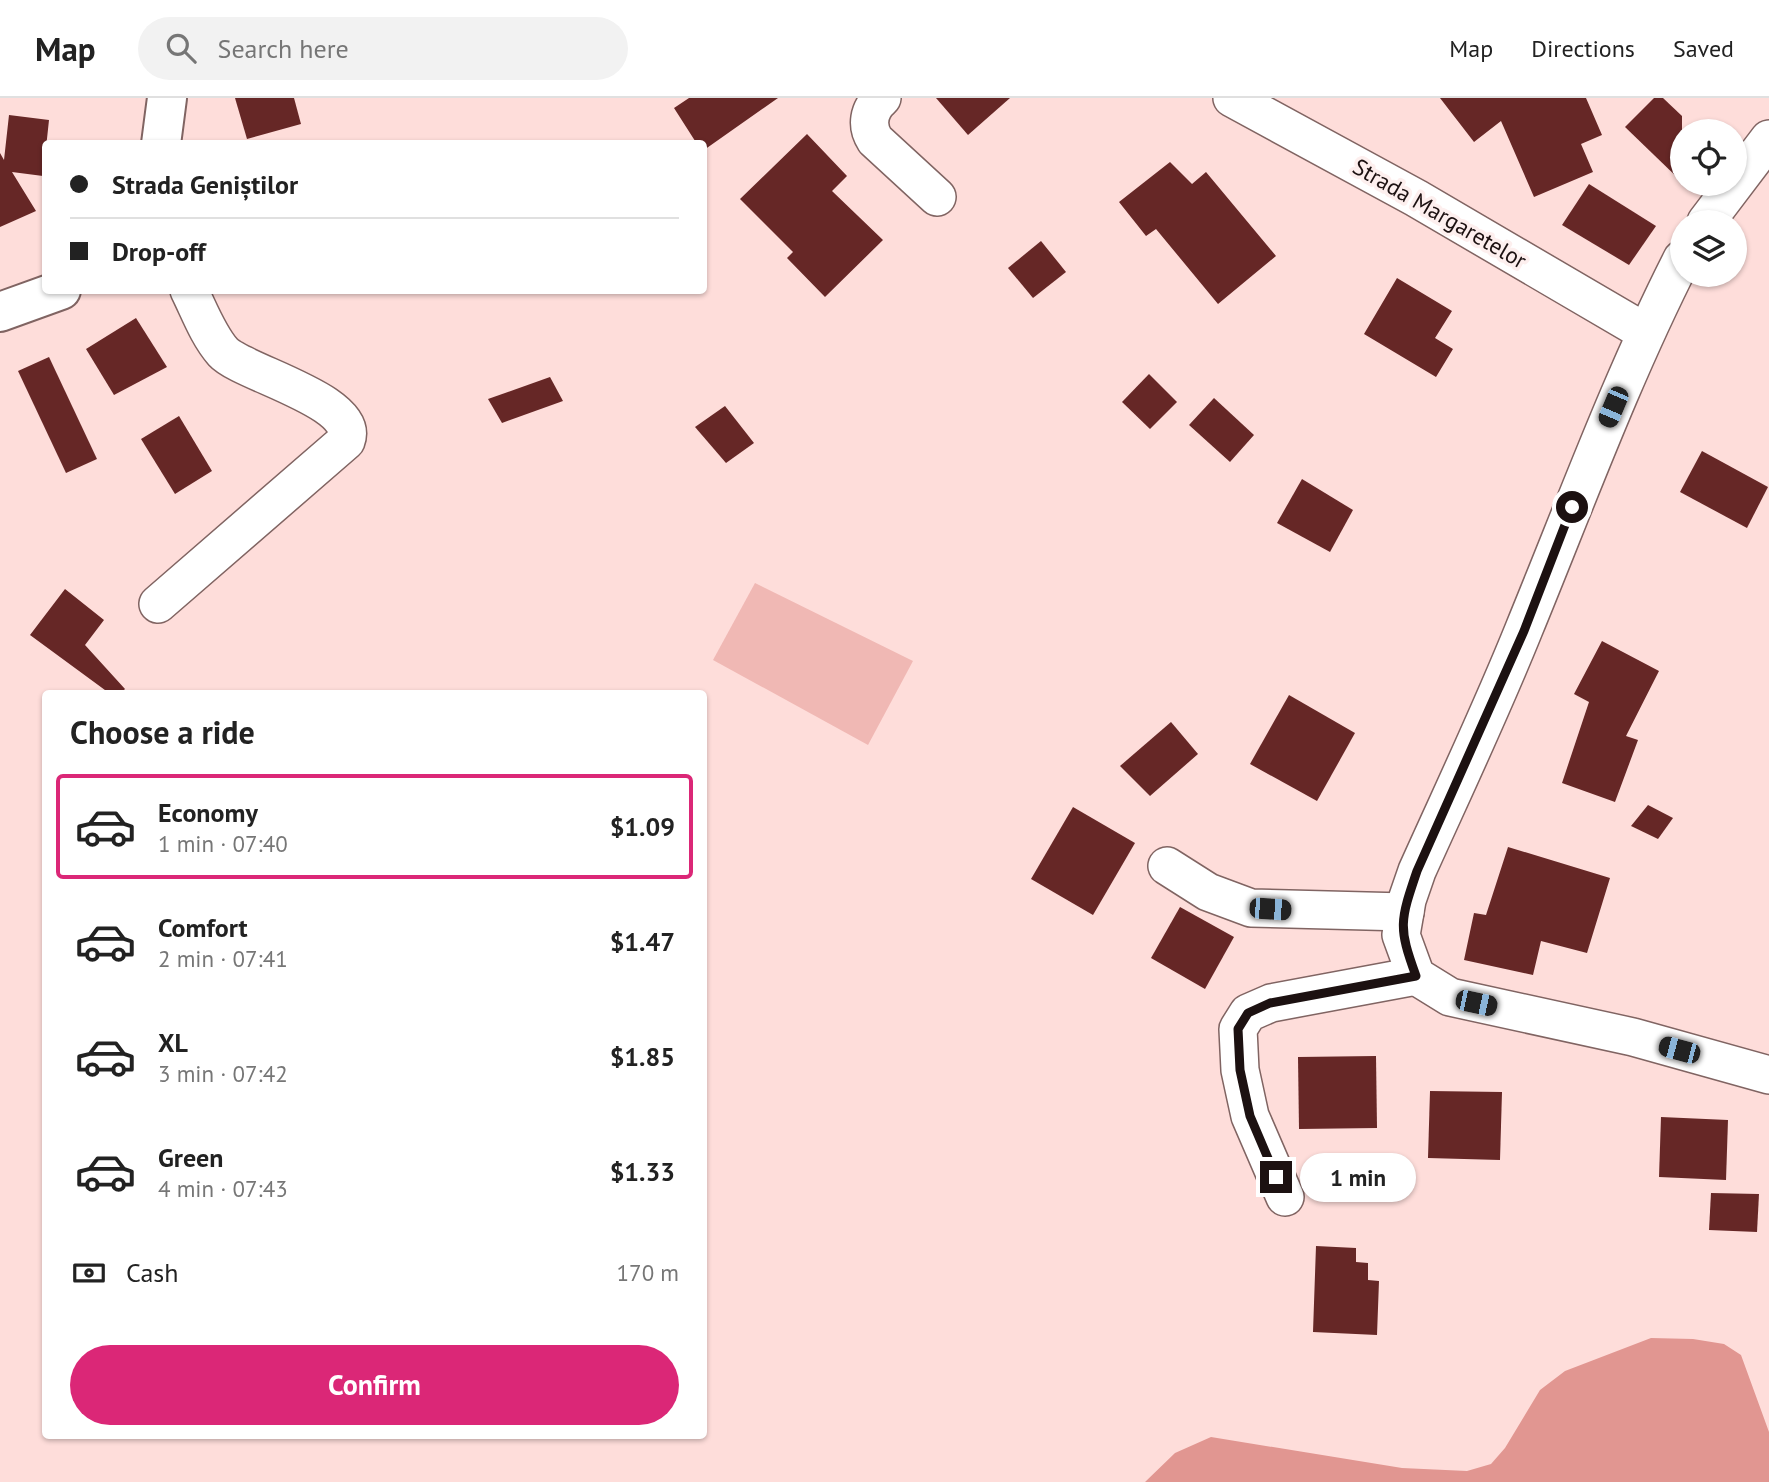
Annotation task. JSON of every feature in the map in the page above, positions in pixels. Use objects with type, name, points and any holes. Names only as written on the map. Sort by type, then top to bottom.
[{"type":"street","points":[[162,140],[167,98]]},
{"type":"street","points":[[882,98],[870,114],[869,130],[875,140],[937,197]]},
{"type":"street","name":"Strada Margaretelor","points":[[1232,98],[1416,198],[1645,332]]},
{"type":"street","points":[[1715,210],[1769,139]]},
{"type":"street","points":[[1670,283],[1645,332],[1591,457],[1524,631],[1417,871],[1401,935],[1416,976],[1450,997],[1633,1037],[1769,1075]]},
{"type":"street","points":[[0,312],[50,294]]},
{"type":"street","points":[[158,604],[345,440],[348,433],[345,422],[295,387],[223,353],[191,294]]},
{"type":"street","points":[[1167,866],[1208,892],[1251,908],[1405,912]]},
{"type":"street","points":[[1285,1197],[1250,1116],[1240,1070],[1238,1029],[1248,1013],[1270,1003],[1416,976]]},
{"type":"shaded area","points":[[755,583],[913,661],[868,745],[713,660]]},
{"type":"shaded area","points":[[1651,1338],[1693,1339],[1724,1344],[1741,1355],[1769,1432],[1769,1482],[1145,1482],[1175,1453],[1211,1437],[1402,1468],[1467,1471],[1491,1464],[1505,1448],[1540,1390],[1565,1371]]},
{"type":"building","points":[[235,98],[294,98],[301,124],[247,139]]},
{"type":"building","points":[[689,98],[778,98],[707,148],[707,140],[694,140],[674,108]]},
{"type":"building","points":[[936,98],[1010,98],[968,135]]},
{"type":"building","points":[[1440,98],[1586,98],[1602,135],[1581,144],[1593,172],[1534,197],[1501,121],[1474,142]]},
{"type":"building","points":[[1654,98],[1663,98],[1682,116],[1682,119],[1670,119],[1670,170],[1625,127]]},
{"type":"building","points":[[9,115],[49,120],[47,140],[42,140],[42,176],[12,172],[36,211],[0,227],[0,153],[4,160]]},
{"type":"building","points":[[807,134],[847,176],[832,191],[883,240],[825,297],[787,258],[793,252],[740,199]]},
{"type":"building","points":[[1170,162],[1192,184],[1206,172],[1276,256],[1218,304],[1156,229],[1146,236],[1119,202]]},
{"type":"building","points":[[1589,184],[1656,226],[1629,265],[1562,225]]},
{"type":"building","points":[[1041,241],[1066,272],[1033,298],[1008,268]]},
{"type":"building","points":[[1397,278],[1452,311],[1435,338],[1453,349],[1436,377],[1364,334]]},
{"type":"building","points":[[136,318],[167,367],[114,395],[86,349]]},
{"type":"building","points":[[49,357],[97,459],[66,473],[18,371]]},
{"type":"building","points":[[1149,374],[1177,402],[1150,429],[1122,402]]},
{"type":"building","points":[[550,377],[563,401],[502,423],[488,399]]},
{"type":"building","points":[[1214,398],[1254,435],[1230,462],[1189,425]]},
{"type":"building","points":[[725,406],[754,443],[726,463],[695,427]]},
{"type":"building","points":[[179,416],[212,471],[175,494],[141,439]]},
{"type":"building","points":[[1702,451],[1768,487],[1747,528],[1680,492]]},
{"type":"building","points":[[1302,479],[1353,510],[1330,552],[1277,523]]},
{"type":"building","points":[[65,589],[104,620],[85,645],[125,689],[105,690],[30,635]]},
{"type":"building","points":[[1602,641],[1659,671],[1626,736],[1638,740],[1615,802],[1562,783],[1589,702],[1574,694]]},
{"type":"building","points":[[1289,695],[1355,733],[1317,801],[1250,764]]},
{"type":"building","points":[[1171,722],[1198,754],[1150,796],[1120,766]]},
{"type":"building","points":[[1648,805],[1673,818],[1658,839],[1631,826]]},
{"type":"building","points":[[1073,807],[1135,843],[1093,915],[1031,879]]},
{"type":"building","points":[[1508,847],[1610,878],[1587,953],[1541,941],[1533,975],[1464,960],[1474,913],[1486,915]]},
{"type":"building","points":[[1180,907],[1234,937],[1205,989],[1151,958]]},
{"type":"building","points":[[1376,1056],[1377,1128],[1299,1129],[1298,1057]]},
{"type":"building","points":[[1430,1091],[1502,1092],[1500,1160],[1428,1158]]},
{"type":"building","points":[[1661,1117],[1728,1120],[1726,1180],[1659,1177]]},
{"type":"building","points":[[1711,1193],[1759,1194],[1757,1232],[1709,1230]]},
{"type":"building","points":[[1316,1246],[1356,1248],[1356,1262],[1368,1263],[1368,1280],[1379,1281],[1377,1335],[1313,1332]]},
{"type":"route","points":[[1276,1177],[1250,1116],[1240,1070],[1238,1029],[1248,1013],[1270,1003],[1416,976],[1401,935],[1407,900],[1417,871],[1524,631],[1572,507]]}]
